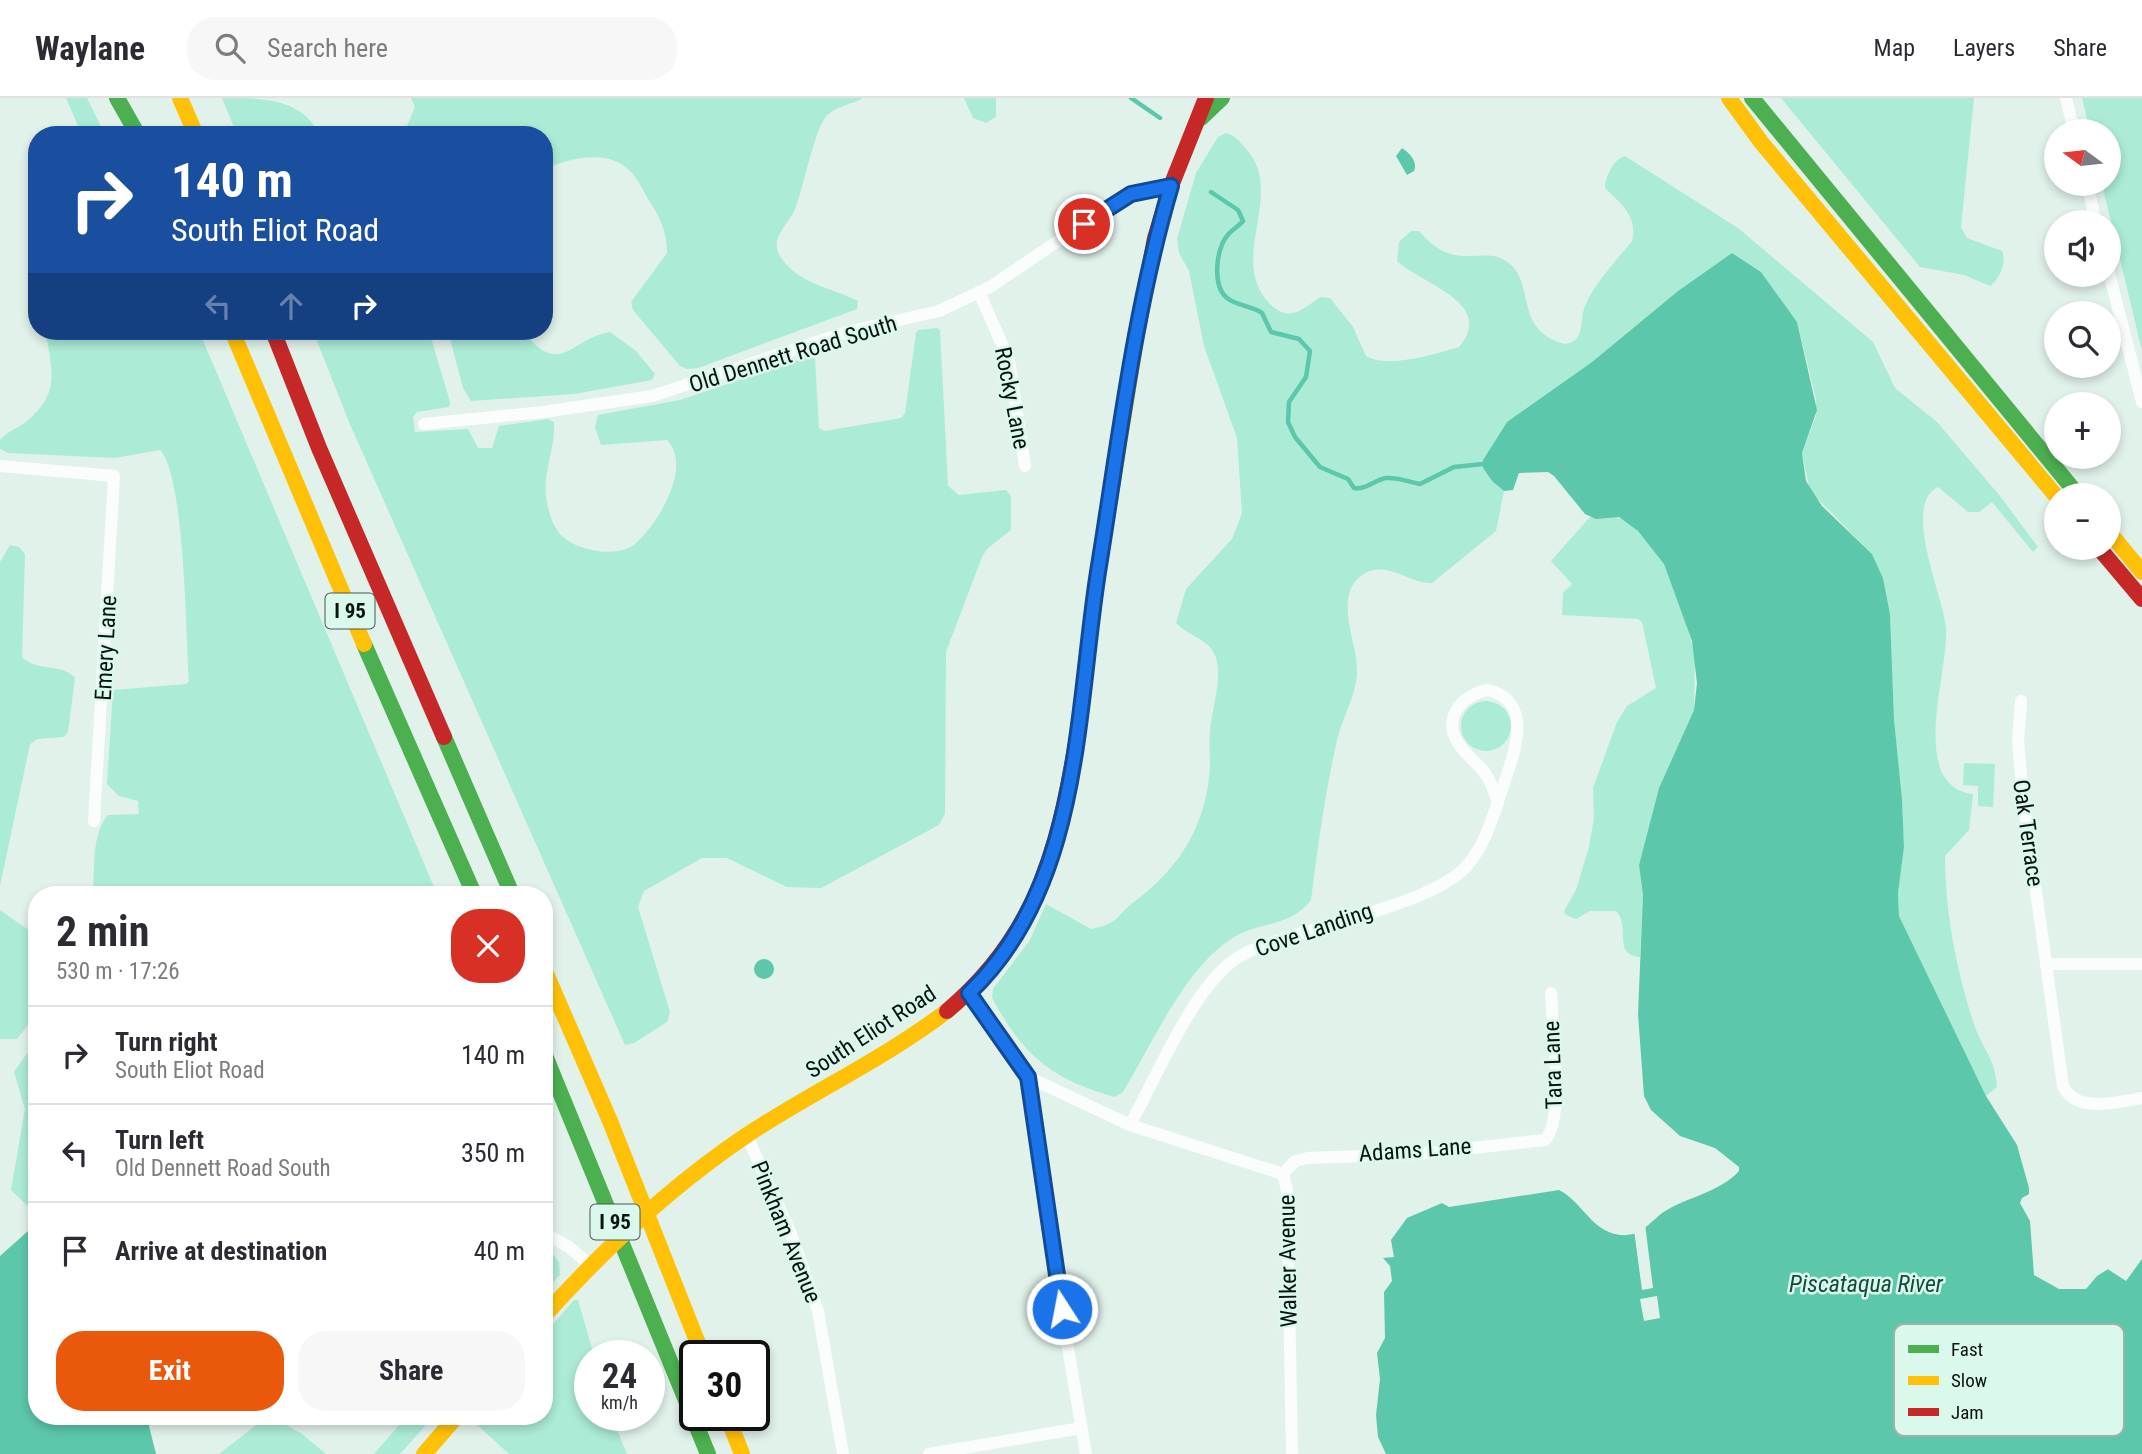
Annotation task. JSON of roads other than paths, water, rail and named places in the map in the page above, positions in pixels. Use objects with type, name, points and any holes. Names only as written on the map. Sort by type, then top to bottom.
[{"type":"main road","points":[[117,98],[133,126]]},
{"type":"main road","points":[[133,98],[145,126]]},
{"type":"main road","points":[[180,98],[192,126]]},
{"type":"main road","points":[[1201,118],[1206,98]]},
{"type":"main road","points":[[1201,118],[1222,98]]},
{"type":"main road","points":[[1729,98],[1761,142],[2045,483]]},
{"type":"main road","points":[[1752,98],[1845,215],[2068,483]]},
{"type":"main road","name":"South Eliot Road","points":[[553,1306],[590,1265],[670,1193],[747,1136],[894,1046],[969,993],[999,960],[1032,902],[1064,811],[1135,348],[1155,238],[1171,186],[1201,118]]},
{"type":"main road","name":"I 95","points":[[236,340],[312,525],[470,886]]},
{"type":"main road","name":"I 95","points":[[277,340],[324,460],[508,886]]},
{"type":"main road","points":[[2121,547],[2142,572]]},
{"type":"main road","points":[[2109,560],[2142,599]]},
{"type":"main road","name":"I 95","points":[[553,990],[610,1121],[697,1340]]},
{"type":"main road","name":"I 95","points":[[553,1075],[708,1454]]},
{"type":"main road","points":[[424,1454],[449,1425]]},
{"type":"main road","points":[[733,1431],[742,1454]]},
{"type":"street","points":[[2066,98],[2071,119]]},
{"type":"street","name":"Old Dennett Road South","points":[[424,424],[543,412],[652,396],[847,332],[939,311],[979,292],[1120,199],[1140,191],[1171,186]]},
{"type":"street","points":[[2113,287],[2142,402]]},
{"type":"street","name":"Rocky Lane","points":[[979,292],[1009,360],[1025,466]]},
{"type":"street","name":"Emery Lane","points":[[0,466],[114,476],[93,821]]},
{"type":"street","name":"Cove Landing","points":[[1130,1125],[1202,993],[1222,970],[1235,960],[1266,945],[1427,892],[1454,877],[1482,845],[1498,802],[1519,719],[1510,701],[1488,690],[1469,696],[1460,704],[1454,713],[1452,725],[1460,747],[1488,778],[1498,802]]},
{"type":"street","name":"Oak Terrace","points":[[2021,701],[2021,780],[2061,1077],[2066,1093],[2075,1100],[2093,1103],[2142,1098]]},
{"type":"street","points":[[2046,964],[2142,964]]},
{"type":"street","points":[[969,993],[1028,1077],[1053,1260],[1086,1454]]},
{"type":"street","name":"Tara Lane","points":[[1550,993],[1555,1099],[1554,1127],[1550,1136]]},
{"type":"street","name":"Walker Avenue","points":[[1028,1077],[1130,1125],[1269,1167],[1283,1174],[1287,1190],[1292,1454]]},
{"type":"street","name":"Pinkham Avenue","points":[[747,1136],[791,1234],[818,1311],[843,1454]]},
{"type":"street","name":"Adams Lane","points":[[1283,1174],[1295,1161],[1308,1158],[1418,1154],[1499,1143],[1540,1142],[1550,1136]]},
{"type":"street","points":[[553,1238],[569,1247],[590,1265]]},
{"type":"street","points":[[929,1454],[1082,1428]]},
{"type":"water","points":[[1402,148],[1415,164],[1414,171],[1407,175],[1396,156]]},
{"type":"water","name":"Piscataqua River","points":[[1732,253],[1761,272],[1797,322],[1817,410],[1802,453],[1806,481],[1822,506],[1872,554],[1883,578],[1890,614],[1894,719],[1904,847],[1898,893],[1899,916],[1986,1096],[2017,1145],[2029,1188],[2029,1194],[2022,1198],[2020,1203],[2030,1221],[2034,1275],[2059,1289],[2086,1289],[2097,1276],[2142,1248],[2142,1454],[1386,1454],[1378,1437],[1376,1415],[1380,1379],[1377,1353],[1385,1338],[1384,1292],[1392,1281],[1390,1266],[1383,1258],[1394,1257],[1391,1240],[1407,1218],[1442,1203],[1449,1207],[1559,1190],[1602,1228],[1616,1234],[1630,1235],[1643,1229],[1671,1208],[1722,1185],[1739,1171],[1739,1167],[1715,1148],[1680,1136],[1651,1110],[1644,1096],[1638,1014],[1643,895],[1639,865],[1659,788],[1694,710],[1697,683],[1692,641],[1664,564],[1638,531],[1619,517],[1596,519],[1585,514],[1548,472],[1519,473],[1513,490],[1504,491],[1492,481],[1483,468],[1483,460],[1507,422],[1592,362],[1678,291]]},
{"type":"water","points":[[764,959],[771,962],[774,969],[771,976],[764,979],[757,976],[754,969],[757,962]]},
{"type":"water","points":[[28,1231],[28,1425],[149,1425],[156,1454],[0,1454],[0,1256]]},
{"type":"waterway","points":[[1131,98],[1160,118]]},
{"type":"waterway","points":[[1211,192],[1238,210],[1243,221],[1229,234],[1220,249],[1217,267],[1222,292],[1231,301],[1262,313],[1271,332],[1299,339],[1310,351],[1306,377],[1289,402],[1288,422],[1295,437],[1320,467],[1348,479],[1354,488],[1358,488],[1386,478],[1420,484],[1454,467],[1483,464]]}]
